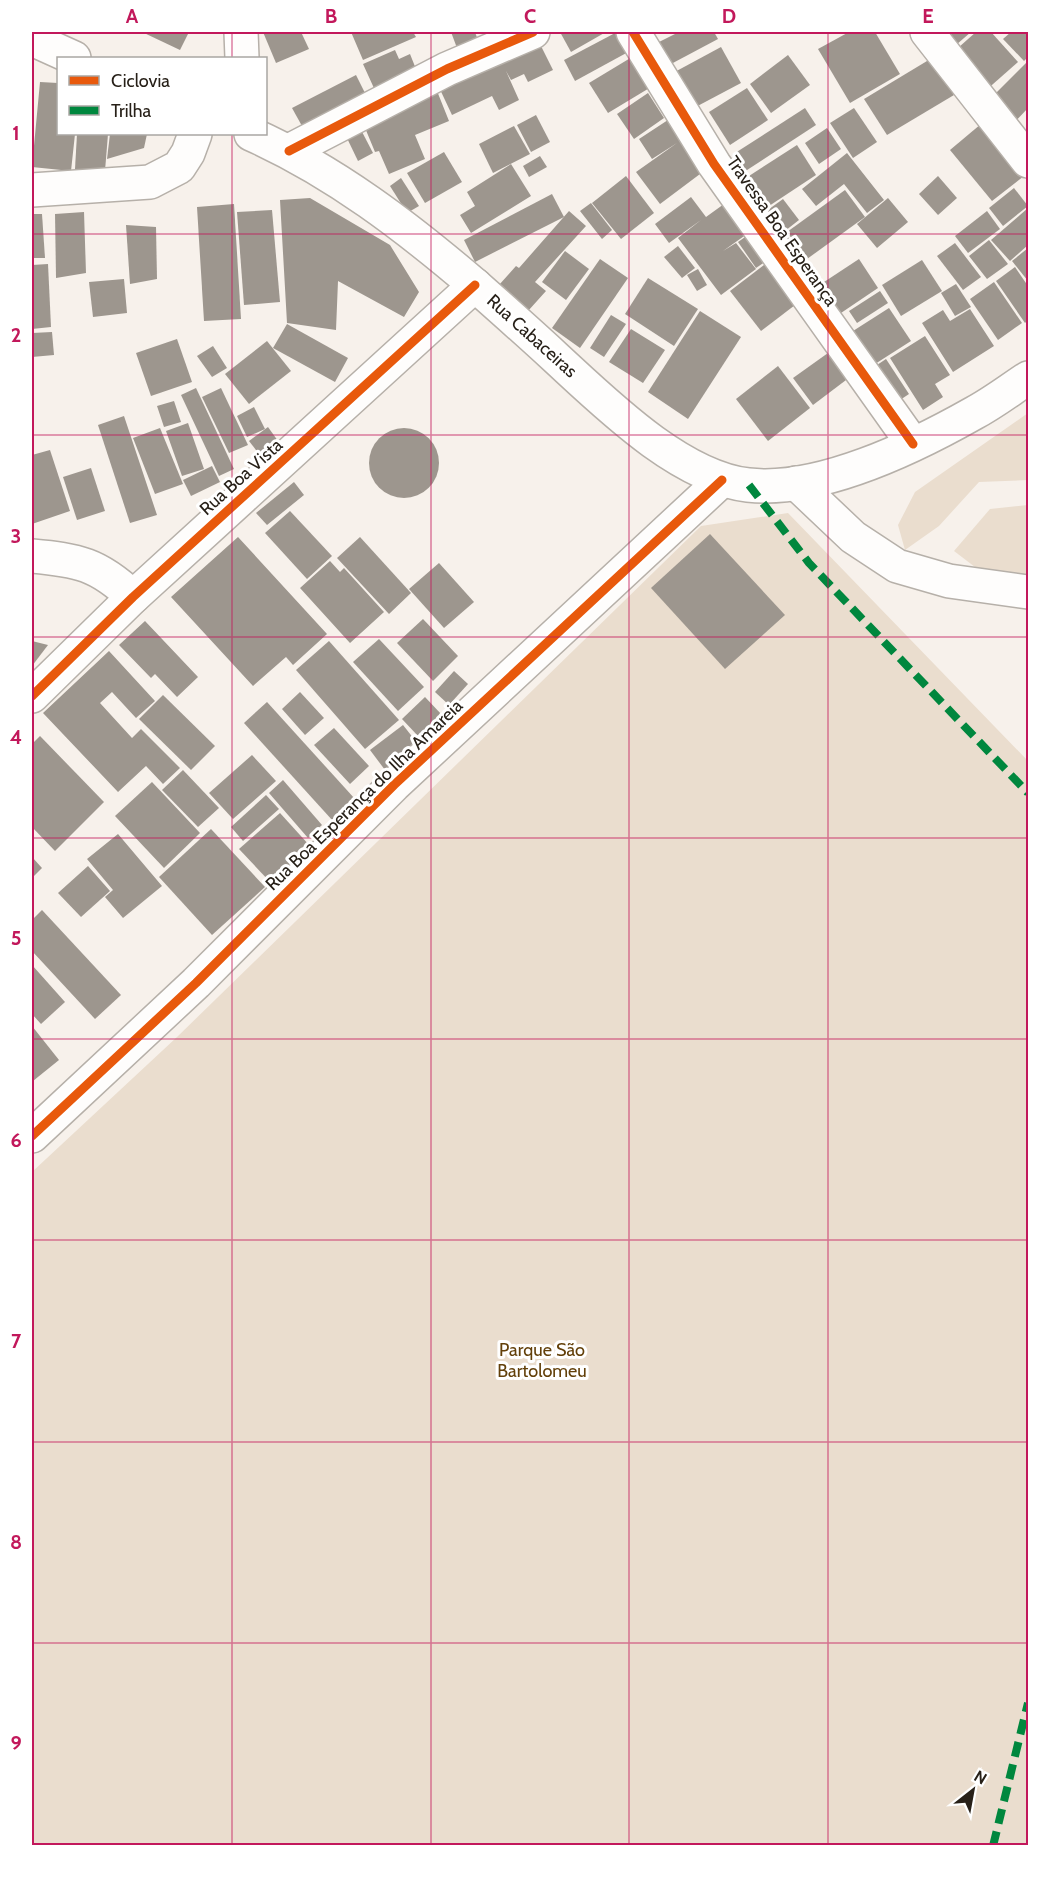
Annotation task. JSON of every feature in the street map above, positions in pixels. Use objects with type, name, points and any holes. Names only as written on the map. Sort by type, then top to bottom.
[{"type":"street","points":[[242,32],[242,57]]},
{"type":"street","points":[[289,151],[447,69],[533,32]]},
{"type":"street","name":"Travessa Boa Esperança","points":[[633,32],[714,164],[913,444]]},
{"type":"street","points":[[927,32],[1029,161]]},
{"type":"street","points":[[32,39],[72,57]]},
{"type":"street","points":[[32,190],[150,182],[179,167],[188,153],[195,135]]},
{"type":"street","name":"Rua Cabaceiras","points":[[253,135],[289,151],[382,210],[475,285],[620,416],[679,458],[722,480],[749,485],[773,486],[828,477],[913,444],[976,412],[1029,378]]},
{"type":"street","name":"Rua Boa Vista","points":[[32,696],[133,597],[475,285]]},
{"type":"street","name":"Rua Boa Esperança do Ilha Amareia","points":[[32,1136],[196,983],[394,785],[722,480]]},
{"type":"street","points":[[796,483],[853,537],[897,566],[949,581],[1029,592]]},
{"type":"street","points":[[32,556],[75,561],[97,569],[116,581],[133,597]]},
{"type":"green space","points":[[1028,413],[1028,480],[979,482],[939,526],[905,550],[898,525],[915,492]]},
{"type":"green space","points":[[1028,505],[1028,582],[992,580],[954,551],[990,509]]},
{"type":"green space","name":"Parque São Bartolomeu","points":[[788,513],[1028,761],[1028,1845],[32,1846],[32,1172],[177,1037],[701,526]]},
{"type":"building","points":[[142,32],[189,32],[180,50]]},
{"type":"building","points":[[263,32],[301,32],[309,49],[276,63]]},
{"type":"building","points":[[351,32],[389,32],[390,34],[413,32],[416,37],[363,60]]},
{"type":"building","points":[[451,32],[475,32],[481,49],[460,56]]},
{"type":"building","points":[[560,32],[606,32],[571,52]]},
{"type":"building","points":[[617,32],[630,51],[575,81],[564,60]]},
{"type":"building","points":[[679,32],[714,32],[718,39],[671,64],[659,42]]},
{"type":"building","points":[[849,32],[875,32],[900,74],[850,103],[818,49]]},
{"type":"building","points":[[931,32],[971,32],[949,51]]},
{"type":"building","points":[[976,32],[991,32],[1018,62],[984,92],[950,55]]},
{"type":"building","points":[[1011,32],[1028,32],[1028,57],[1024,61],[1003,39]]},
{"type":"building","points":[[537,38],[553,70],[528,82],[524,74],[511,80],[506,71],[519,100],[499,110],[492,96],[452,115],[437,83]]},
{"type":"building","points":[[721,47],[741,83],[690,110],[671,74]]},
{"type":"building","points":[[395,50],[399,59],[410,54],[420,79],[378,97],[363,64]]},
{"type":"building","points":[[637,54],[656,84],[608,113],[589,83]]},
{"type":"building","points":[[788,55],[810,85],[771,113],[750,84]]},
{"type":"building","points":[[932,58],[954,95],[887,135],[864,99]]},
{"type":"building","points":[[1028,61],[1028,108],[1014,123],[990,99]]},
{"type":"building","points":[[356,75],[370,103],[307,135],[292,108]]},
{"type":"building","points":[[40,82],[57,83],[57,135],[75,135],[71,171],[32,167]]},
{"type":"building","points":[[747,88],[768,120],[730,145],[709,112]]},
{"type":"building","points":[[437,91],[449,121],[415,135],[425,159],[389,174],[379,151],[375,152],[363,123]]},
{"type":"building","points":[[648,93],[664,118],[634,139],[617,114]]},
{"type":"building","points":[[805,108],[816,125],[744,172],[732,155]]},
{"type":"building","points":[[854,108],[877,142],[853,158],[830,123]]},
{"type":"building","points":[[536,115],[550,142],[531,152],[517,125]]},
{"type":"building","points":[[671,118],[704,171],[660,204],[636,172],[677,143],[652,159],[639,139]]},
{"type":"building","points":[[981,124],[1024,176],[992,201],[950,150]]},
{"type":"building","points":[[359,126],[373,153],[358,161],[345,134]]},
{"type":"building","points":[[514,126],[530,154],[493,173],[479,144]]},
{"type":"building","points":[[827,128],[841,149],[819,164],[805,143]]},
{"type":"building","points":[[77,135],[108,135],[105,171],[75,169]]},
{"type":"building","points":[[110,135],[147,135],[144,148],[107,159]]},
{"type":"building","points":[[797,145],[816,175],[769,206],[749,176]]},
{"type":"building","points":[[444,152],[462,182],[425,203],[407,173]]},
{"type":"building","points":[[847,153],[884,200],[867,213],[844,184],[816,206],[802,189]]},
{"type":"building","points":[[540,156],[547,167],[529,177],[523,166]]},
{"type":"building","points":[[511,164],[531,196],[471,233],[460,215],[475,206],[467,192]]},
{"type":"building","points":[[626,176],[654,213],[621,239],[592,203]]},
{"type":"building","points":[[938,176],[957,198],[938,215],[919,194]]},
{"type":"building","points":[[401,178],[419,206],[407,213],[390,186]]},
{"type":"building","points":[[1014,188],[1028,206],[1003,226],[989,208]]},
{"type":"building","points":[[845,190],[865,217],[807,259],[787,232]]},
{"type":"building","points":[[552,194],[564,217],[475,262],[464,240]]},
{"type":"building","points":[[691,197],[706,217],[724,204],[747,234],[723,251],[736,243],[756,269],[721,295],[678,238],[701,220],[669,243],[655,224]]},
{"type":"building","points":[[310,198],[390,245],[419,292],[404,317],[338,281],[336,330],[287,323],[280,200]]},
{"type":"building","points":[[888,198],[908,222],[877,248],[857,224]]},
{"type":"building","points":[[783,199],[799,220],[781,234],[765,212]]},
{"type":"building","points":[[591,203],[612,230],[602,239],[580,211]]},
{"type":"building","points":[[234,204],[241,319],[204,321],[197,207]]},
{"type":"building","points":[[1028,208],[1028,245],[1010,261],[991,240]]},
{"type":"building","points":[[272,210],[280,302],[244,305],[237,212]]},
{"type":"building","points":[[569,211],[586,226],[535,282],[546,291],[528,311],[499,285],[516,266],[519,268]]},
{"type":"building","points":[[987,211],[1000,229],[968,253],[955,236]]},
{"type":"building","points":[[84,212],[86,273],[56,278],[55,214]]},
{"type":"building","points":[[32,214],[42,214],[45,258],[32,258]]},
{"type":"building","points":[[126,225],[156,227],[157,279],[130,284]]},
{"type":"building","points":[[748,235],[766,261],[756,268],[738,242]]},
{"type":"building","points":[[989,240],[1008,264],[987,279],[969,256]]},
{"type":"building","points":[[955,243],[981,277],[963,290],[937,256]]},
{"type":"building","points":[[678,246],[695,268],[682,278],[664,257]]},
{"type":"building","points":[[1028,248],[1028,281],[1012,261]]},
{"type":"building","points":[[565,251],[589,269],[566,300],[542,282]]},
{"type":"building","points":[[600,259],[628,278],[580,348],[552,328]]},
{"type":"building","points":[[859,259],[878,288],[838,315],[818,286]]},
{"type":"building","points":[[922,260],[942,291],[901,316],[882,285]]},
{"type":"building","points":[[768,262],[799,302],[761,331],[730,291]]},
{"type":"building","points":[[48,264],[51,327],[32,329],[32,265]]},
{"type":"building","points":[[1015,267],[1028,286],[1028,320],[1025,323],[996,281]]},
{"type":"building","points":[[698,269],[707,285],[697,291],[687,275]]},
{"type":"building","points":[[648,278],[698,309],[674,346],[625,314]]},
{"type":"building","points":[[124,279],[127,313],[93,317],[89,282]]},
{"type":"building","points":[[994,282],[1022,323],[998,340],[970,299]]},
{"type":"building","points":[[956,284],[971,307],[955,316],[941,293]]},
{"type":"building","points":[[880,291],[888,303],[857,323],[849,311]]},
{"type":"building","points":[[889,308],[911,341],[875,364],[853,331]]},
{"type":"building","points":[[970,309],[994,346],[953,372],[922,323],[943,310],[950,321]]},
{"type":"building","points":[[700,311],[741,337],[688,419],[648,392]]},
{"type":"building","points":[[611,315],[626,324],[604,357],[590,348]]},
{"type":"building","points":[[287,324],[348,358],[335,382],[273,348]]},
{"type":"building","points":[[631,329],[665,350],[643,383],[609,362]]},
{"type":"building","points":[[52,332],[54,355],[32,357],[32,333]]},
{"type":"building","points":[[925,336],[950,375],[935,384],[943,397],[923,410],[890,358]]},
{"type":"building","points":[[177,339],[192,382],[151,396],[136,353]]},
{"type":"building","points":[[267,341],[291,371],[249,404],[225,374]]},
{"type":"building","points":[[213,346],[227,368],[212,377],[197,356]]},
{"type":"building","points":[[835,348],[854,374],[813,405],[793,378]]},
{"type":"building","points":[[886,359],[909,394],[897,402],[874,367]]},
{"type":"building","points":[[778,366],[810,408],[768,441],[736,399]]},
{"type":"building","points":[[196,388],[234,469],[219,476],[181,395]]},
{"type":"building","points":[[221,388],[248,445],[229,453],[202,397]]},
{"type":"building","points":[[174,401],[181,422],[164,427],[157,406]]},
{"type":"building","points":[[254,407],[265,429],[247,437],[237,416]]},
{"type":"building","points":[[124,416],[157,515],[130,523],[98,425]]},
{"type":"building","points":[[188,423],[204,469],[182,476],[166,431]]},
{"type":"building","points":[[268,427],[278,441],[259,454],[249,441]]},
{"type":"building","points":[[160,428],[183,484],[155,494],[133,438]]},
{"type":"building","points":[[411,428],[424,434],[433,443],[437,449],[439,463],[437,477],[429,488],[418,496],[397,498],[379,488],[371,477],[369,456],[379,438],[390,430]]},
{"type":"building","points":[[50,450],[70,511],[32,524],[32,455]]},
{"type":"building","points":[[212,466],[220,482],[191,496],[183,480]]},
{"type":"building","points":[[91,468],[105,511],[77,520],[63,477]]},
{"type":"building","points":[[294,482],[304,495],[267,525],[256,513]]},
{"type":"building","points":[[290,511],[332,556],[307,579],[265,533]]},
{"type":"building","points":[[710,534],[785,615],[725,669],[651,588]]},
{"type":"building","points":[[238,537],[327,634],[293,665],[286,657],[253,686],[171,597]]},
{"type":"building","points":[[360,537],[411,593],[389,614],[337,558]]},
{"type":"building","points":[[330,561],[340,572],[344,568],[384,612],[350,643],[300,588]]},
{"type":"building","points":[[439,563],[474,602],[444,628],[409,589]]},
{"type":"building","points":[[423,619],[458,656],[433,681],[397,643]]},
{"type":"building","points":[[145,621],[198,677],[177,697],[155,674],[151,678],[119,645]]},
{"type":"building","points":[[379,639],[424,687],[398,711],[353,662]]},
{"type":"building","points":[[32,641],[48,645],[32,666]]},
{"type":"building","points":[[329,641],[399,720],[365,749],[296,670]]},
{"type":"building","points":[[109,651],[155,701],[136,718],[112,692],[100,703],[132,738],[141,729],[180,768],[163,784],[146,766],[118,792],[43,713]]},
{"type":"building","points":[[454,671],[468,684],[449,705],[435,692]]},
{"type":"building","points":[[300,692],[324,718],[305,735],[282,709]]},
{"type":"building","points":[[163,695],[215,746],[191,770],[139,719]]},
{"type":"building","points":[[425,697],[442,715],[418,736],[402,719]]},
{"type":"building","points":[[267,702],[355,799],[333,821],[244,723]]},
{"type":"building","points":[[403,725],[418,744],[385,770],[370,750]]},
{"type":"building","points":[[334,728],[369,766],[350,784],[314,745]]},
{"type":"building","points":[[40,736],[104,802],[55,851],[32,827],[32,744]]},
{"type":"building","points":[[252,755],[276,781],[233,819],[209,793]]},
{"type":"building","points":[[183,770],[219,808],[198,827],[162,790]]},
{"type":"building","points":[[283,780],[322,825],[308,838],[269,793]]},
{"type":"building","points":[[152,782],[200,833],[164,868],[115,816]]},
{"type":"building","points":[[266,795],[279,809],[243,841],[231,827]]},
{"type":"building","points":[[280,813],[310,846],[270,882],[239,849]]},
{"type":"building","points":[[211,829],[265,887],[212,935],[159,877]]},
{"type":"building","points":[[118,834],[162,886],[123,918],[105,897],[113,890],[87,859]]},
{"type":"building","points":[[32,857],[42,868],[32,878]]},
{"type":"building","points":[[88,866],[110,891],[81,917],[58,893]]},
{"type":"building","points":[[42,910],[121,995],[95,1019],[32,951],[32,920]]},
{"type":"building","points":[[32,965],[65,1002],[41,1024],[32,1014]]},
{"type":"building","points":[[32,1026],[59,1060],[33,1081],[32,1079]]},
{"type":"marked path","points":[[749,485],[809,563],[1028,793]]},
{"type":"marked path","points":[[993,1846],[1028,1703]]},
{"type":"cycle path","points":[[289,151],[447,69],[533,32]]},
{"type":"cycle path","points":[[633,32],[714,164],[913,444]]},
{"type":"cycle path","points":[[32,696],[133,597],[475,285]]},
{"type":"cycle path","points":[[32,1136],[196,983],[394,785],[722,480]]}]
